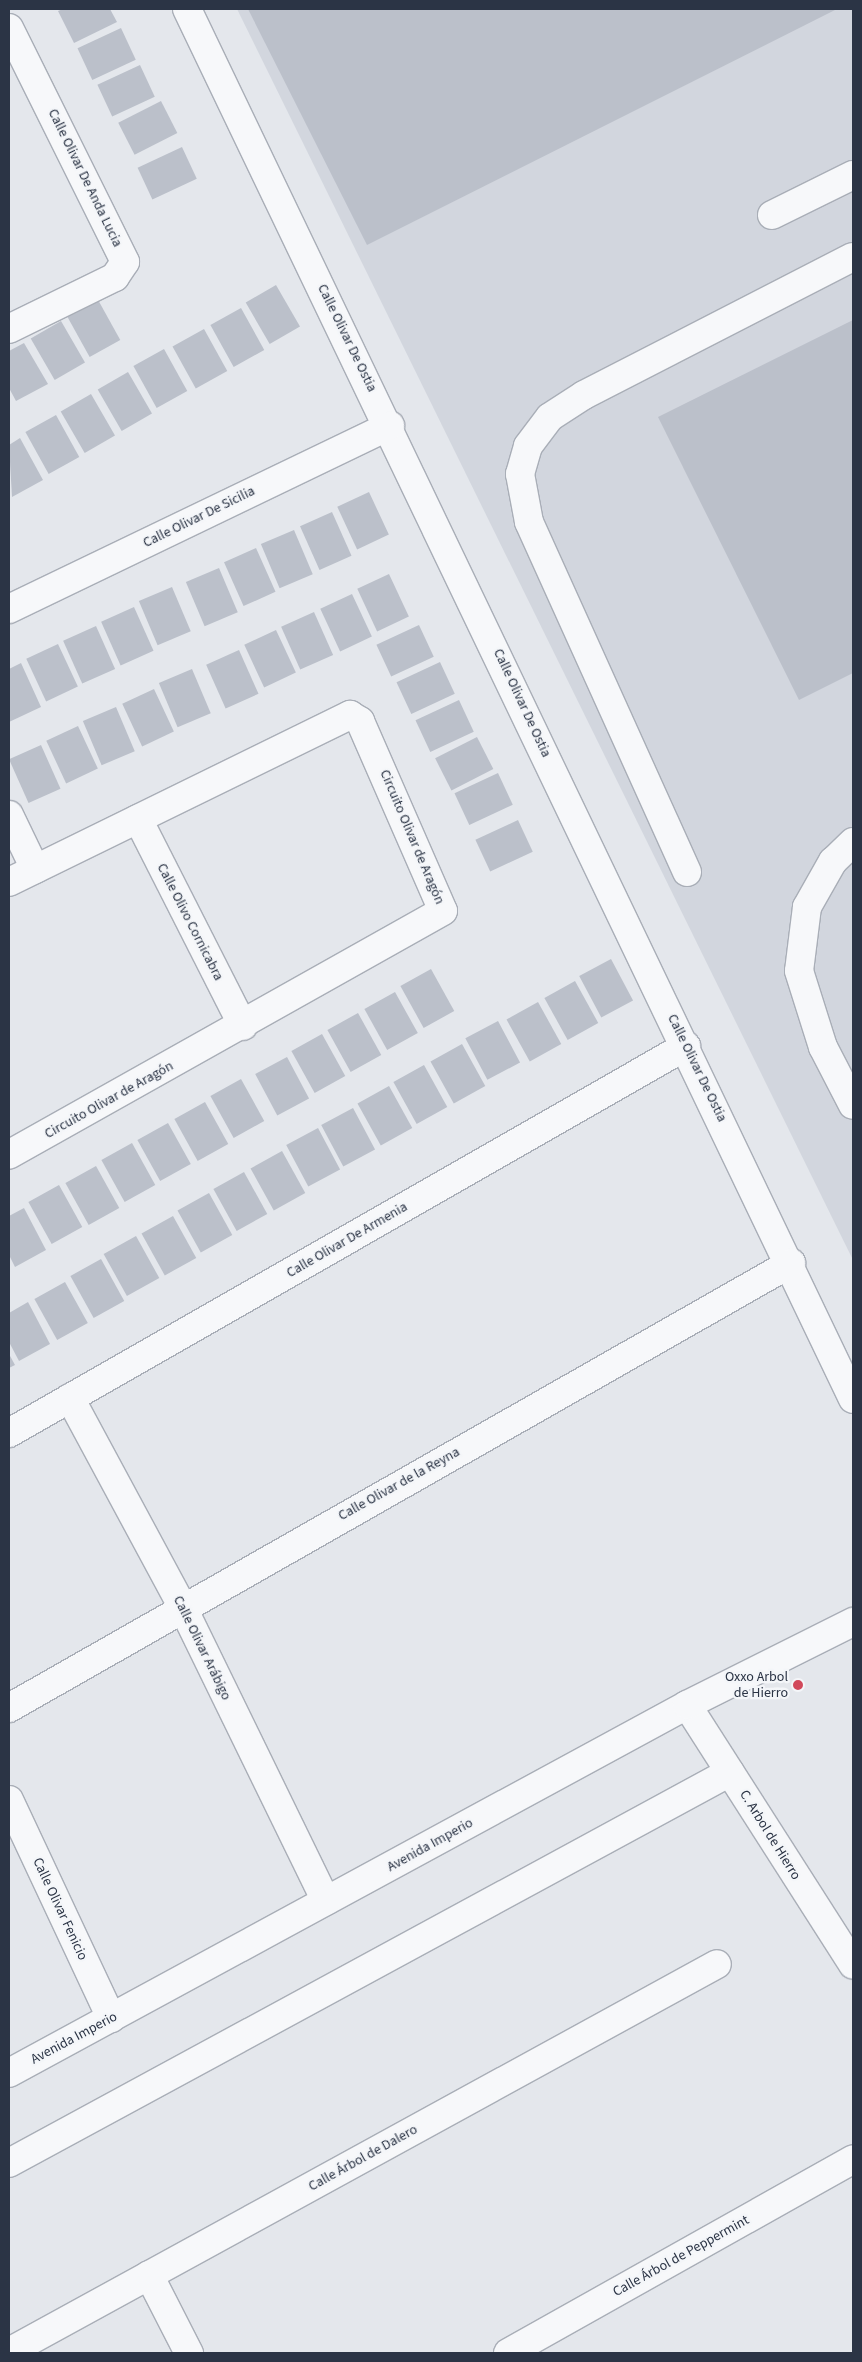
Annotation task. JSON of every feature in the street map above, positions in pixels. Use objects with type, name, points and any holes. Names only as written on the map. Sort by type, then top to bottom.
[{"type":"street","name":"Calle Olivar De Ostia","points":[[187,9],[390,426],[791,1263],[853,1399]]},
{"type":"street","name":"Calle Olivar De Anda Lucia","points":[[9,28],[125,262],[115,277],[9,329]]},
{"type":"street","points":[[772,215],[853,175]]},
{"type":"street","points":[[687,872],[529,522],[520,474],[528,446],[550,417],[584,394],[853,257]]},
{"type":"street","name":"Calle Olivar De Sicilia","points":[[9,609],[390,426]]},
{"type":"street","name":"Circuito Olivar de Aragón","points":[[9,882],[347,716],[360,721],[443,911],[242,1026],[9,1155]]},
{"type":"street","points":[[9,815],[35,869]]},
{"type":"street","name":"Calle Olivo Cornicabra","points":[[138,819],[242,1026]]},
{"type":"street","points":[[853,842],[833,861],[807,907],[799,971],[824,1047],[853,1105]]},
{"type":"street","name":"Calle Olivar De Armenia","points":[[9,1433],[686,1046]]},
{"type":"street","name":"Calle Olivar de la Reyna","points":[[9,1708],[182,1606],[791,1263]]},
{"type":"street","name":"Calle Olivar Arábigo","points":[[70,1398],[182,1606],[326,1901]]},
{"type":"street","name":"Avenida Imperio","points":[[9,2073],[687,1705],[853,1622]]},
{"type":"street","name":"C. Arbol de Hierro","points":[[687,1705],[853,1965]]},
{"type":"street","points":[[9,2163],[730,1772]]},
{"type":"street","name":"Calle Olivar Fenicio","points":[[9,1800],[112,2018]]},
{"type":"street","name":"Calle Árbol de Dalero","points":[[9,2352],[717,1964]]},
{"type":"street","name":"Calle Árbol de Peppermint","points":[[508,2353],[853,2159]]},
{"type":"street","points":[[149,2275],[189,2353]]},
{"type":"shaded area","points":[[237,9],[853,9],[853,1260]]},
{"type":"building","points":[[63,9],[110,9],[117,22],[74,43],[58,11]]},
{"type":"building","points":[[248,9],[837,9],[367,245]]},
{"type":"building","points":[[121,28],[136,60],[92,80],[77,48]]},
{"type":"building","points":[[140,65],[155,97],[112,117],[97,85]]},
{"type":"building","points":[[161,101],[177,133],[135,155],[118,123]]},
{"type":"building","points":[[182,147],[197,179],[152,199],[138,168]]},
{"type":"building","points":[[276,285],[300,327],[270,344],[246,302]]},
{"type":"building","points":[[97,298],[120,340],[90,357],[66,315]]},
{"type":"building","points":[[241,308],[264,350],[234,367],[210,325]]},
{"type":"building","points":[[853,320],[853,673],[799,700],[658,417]]},
{"type":"building","points":[[61,321],[85,363],[55,380],[31,338]]},
{"type":"building","points":[[204,329],[227,371],[196,388],[173,346]]},
{"type":"building","points":[[24,343],[48,384],[16,401],[9,388],[9,351]]},
{"type":"building","points":[[164,349],[187,391],[157,408],[133,366]]},
{"type":"building","points":[[128,372],[152,414],[122,431],[98,390]]},
{"type":"building","points":[[91,394],[115,436],[85,453],[61,412]]},
{"type":"building","points":[[56,415],[79,457],[49,474],[25,432]]},
{"type":"building","points":[[20,438],[43,480],[12,497],[9,445]]},
{"type":"building","points":[[369,492],[389,535],[357,549],[337,507]]},
{"type":"building","points":[[332,512],[352,556],[320,570],[300,526]]},
{"type":"building","points":[[294,530],[313,574],[280,588],[261,544]]},
{"type":"building","points":[[256,548],[276,592],[244,606],[224,562]]},
{"type":"building","points":[[219,568],[238,612],[205,626],[186,582]]},
{"type":"building","points":[[389,574],[409,617],[377,631],[357,589]]},
{"type":"building","points":[[172,587],[191,631],[158,645],[139,601]]},
{"type":"building","points":[[352,594],[372,637],[340,651],[320,609]]},
{"type":"building","points":[[134,607],[154,651],[121,665],[101,622]]},
{"type":"building","points":[[314,612],[333,655],[300,670],[281,627]]},
{"type":"building","points":[[419,625],[434,657],[391,677],[376,645]]},
{"type":"building","points":[[96,626],[115,669],[82,684],[63,641]]},
{"type":"building","points":[[276,630],[296,673],[264,687],[244,645]]},
{"type":"building","points":[[58,644],[78,687],[46,701],[26,659]]},
{"type":"building","points":[[239,650],[259,694],[226,708],[206,665]]},
{"type":"building","points":[[440,662],[455,694],[411,714],[396,682]]},
{"type":"building","points":[[21,663],[41,707],[9,722],[9,669]]},
{"type":"building","points":[[192,669],[211,713],[178,727],[159,683]]},
{"type":"building","points":[[154,689],[174,732],[142,746],[122,704]]},
{"type":"building","points":[[459,700],[474,732],[430,752],[415,720]]},
{"type":"building","points":[[116,707],[135,751],[102,765],[83,721]]},
{"type":"building","points":[[78,726],[98,769],[66,783],[46,741]]},
{"type":"building","points":[[477,737],[493,769],[451,790],[435,758]]},
{"type":"building","points":[[41,745],[61,789],[29,803],[9,759]]},
{"type":"building","points":[[498,773],[513,805],[469,825],[454,793]]},
{"type":"building","points":[[518,820],[533,852],[490,872],[475,840]]},
{"type":"building","points":[[611,959],[633,1000],[601,1017],[579,976]]},
{"type":"building","points":[[431,969],[454,1011],[424,1028],[400,986]]},
{"type":"building","points":[[575,981],[598,1023],[568,1040],[544,998]]},
{"type":"building","points":[[395,992],[418,1033],[387,1050],[364,1009]]},
{"type":"building","points":[[538,1002],[561,1044],[530,1061],[507,1019]]},
{"type":"building","points":[[358,1013],[381,1055],[351,1072],[327,1030]]},
{"type":"building","points":[[498,1021],[520,1062],[487,1080],[465,1038]]},
{"type":"building","points":[[322,1034],[345,1076],[315,1093],[291,1051]]},
{"type":"building","points":[[462,1044],[485,1086],[454,1103],[431,1061]]},
{"type":"building","points":[[287,1057],[309,1098],[277,1115],[255,1074]]},
{"type":"building","points":[[424,1065],[447,1107],[417,1124],[393,1082]]},
{"type":"building","points":[[241,1079],[264,1121],[234,1138],[210,1096]]},
{"type":"building","points":[[389,1086],[412,1128],[381,1145],[358,1103]]},
{"type":"building","points":[[205,1102],[228,1144],[198,1161],[174,1119]]},
{"type":"building","points":[[353,1108],[375,1149],[343,1166],[321,1125]]},
{"type":"building","points":[[168,1123],[191,1164],[160,1181],[137,1140]]},
{"type":"building","points":[[318,1128],[340,1169],[308,1186],[286,1145]]},
{"type":"building","points":[[132,1143],[155,1185],[125,1202],[101,1160]]},
{"type":"building","points":[[282,1151],[305,1193],[274,1210],[251,1168]]},
{"type":"building","points":[[96,1166],[119,1208],[89,1225],[65,1183]]},
{"type":"building","points":[[244,1172],[267,1214],[237,1231],[213,1189]]},
{"type":"building","points":[[59,1185],[82,1227],[52,1244],[28,1202]]},
{"type":"building","points":[[209,1193],[232,1235],[201,1252],[178,1210]]},
{"type":"building","points":[[24,1208],[46,1250],[15,1267],[9,1255],[9,1216]]},
{"type":"building","points":[[173,1216],[196,1258],[165,1275],[142,1233]]},
{"type":"building","points":[[136,1236],[159,1278],[127,1296],[104,1254]]},
{"type":"building","points":[[101,1259],[124,1301],[94,1318],[70,1276]]},
{"type":"building","points":[[65,1282],[88,1323],[57,1340],[34,1299]]},
{"type":"building","points":[[28,1302],[50,1344],[19,1361],[9,1342],[9,1313]]},
{"type":"building","points":[[9,1354],[15,1365],[9,1368]]},
{"type":"place","name":"Oxxo Arbol de Hierro","points":[[798,1685]]}]
